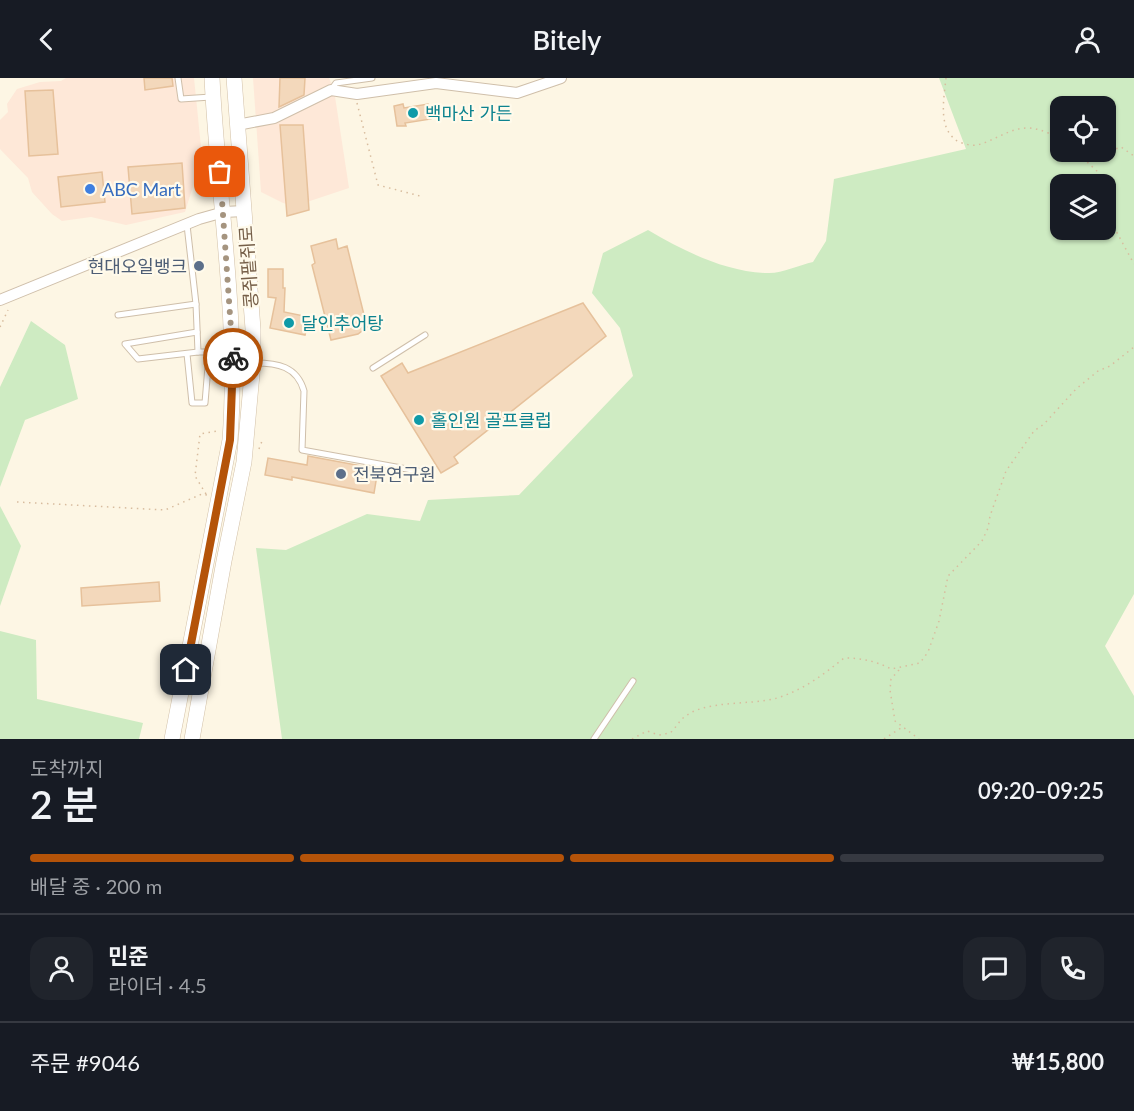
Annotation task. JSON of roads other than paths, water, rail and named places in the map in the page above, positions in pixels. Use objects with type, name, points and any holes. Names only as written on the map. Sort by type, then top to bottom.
[{"type":"main road","name":"콩쥐팥쥐로","points":[[172,739],[213,496],[231,429],[233,352],[212,78]]},
{"type":"main road","points":[[225,78],[228,134],[238,147]]},
{"type":"main road","name":"콩쥐팥쥐로","points":[[192,739],[244,462],[253,363],[234,78]]},
{"type":"street","points":[[237,125],[274,118],[331,90],[354,94],[436,83],[518,93],[561,78]]},
{"type":"street","points":[[4,299],[199,219],[224,212],[244,211]]},
{"type":"lane","points":[[178,78],[181,99],[213,97]]},
{"type":"lane","points":[[331,90],[336,83],[372,78]]},
{"type":"lane","points":[[187,225],[196,304],[198,352]]},
{"type":"lane","points":[[118,315],[196,304]]},
{"type":"lane","points":[[197,333],[126,344],[138,359],[198,352],[209,354],[233,352]]},
{"type":"lane","points":[[373,368],[425,335]]},
{"type":"lane","points":[[187,354],[192,403],[205,403],[209,354]]},
{"type":"lane","points":[[253,363],[275,363],[287,367],[302,383],[304,391],[302,450],[418,471]]},
{"type":"lane","points":[[594,739],[633,681]]},
{"type":"place","name":"백마산 가든","points":[[413,113]]},
{"type":"place","name":"ABC Mart","points":[[90,189]]},
{"type":"place","name":"현대오일뱅크","points":[[199,266]]},
{"type":"place","name":"달인추어탕","points":[[289,323]]},
{"type":"place","name":"홀인원 골프클럽","points":[[419,420]]},
{"type":"place","name":"전북연구원","points":[[341,474]]}]
